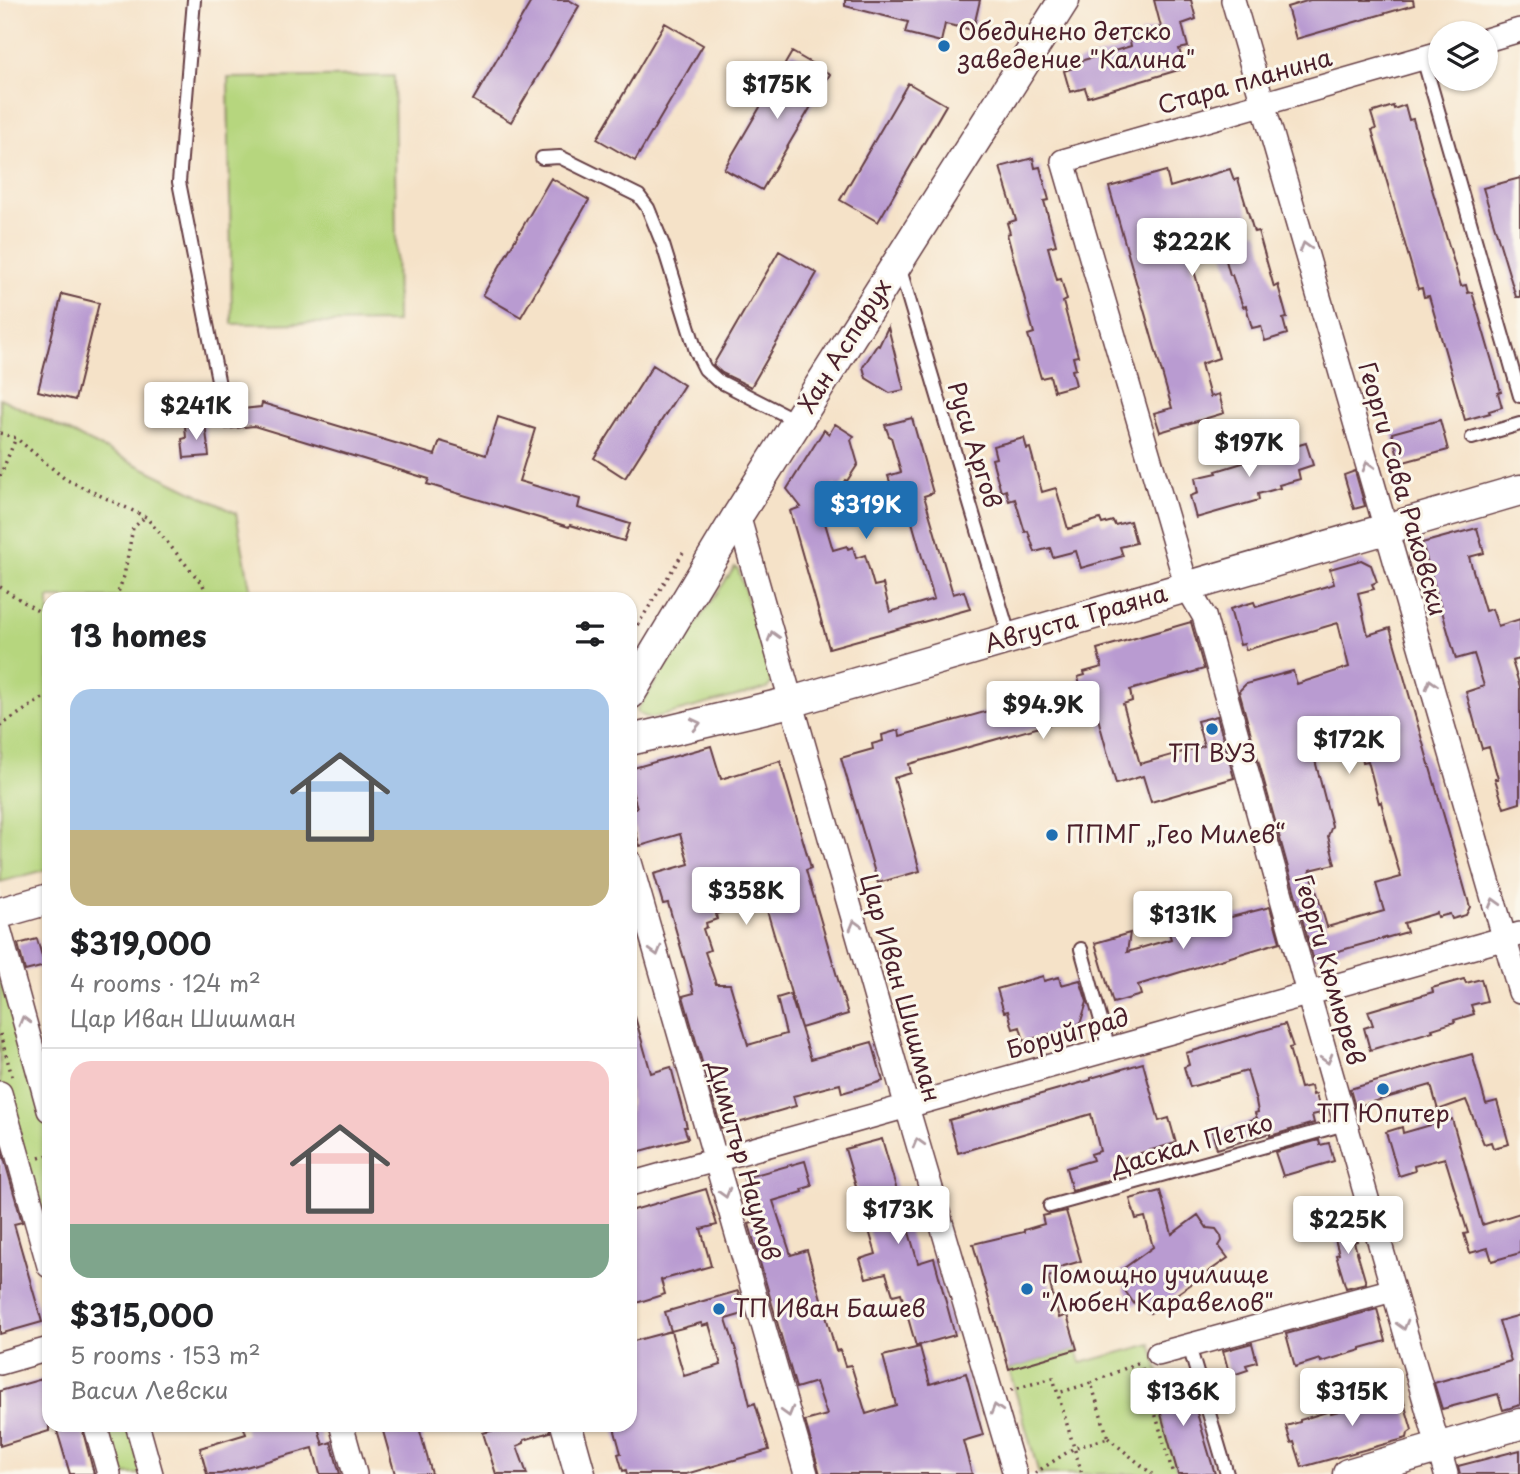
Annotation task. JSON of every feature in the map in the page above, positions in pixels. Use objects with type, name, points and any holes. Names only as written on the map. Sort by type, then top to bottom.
[{"type":"street","name":"Хан Аспарух","points":[[637,682],[738,515],[1064,0]]},
{"type":"street","name":"Георги Сава Раковски","points":[[1233,0],[1386,529],[1512,936],[1520,992]]},
{"type":"street","points":[[1498,36],[1520,30]]},
{"type":"street","name":"Стара планина","points":[[1063,161],[1428,57]]},
{"type":"street","name":"Георги Кюмюрев","points":[[1063,161],[1187,587],[1204,616],[1308,993],[1442,1461]]},
{"type":"street","name":"Августа Траяна","points":[[637,738],[791,702],[1520,490]]},
{"type":"street","name":"Цар Иван Шишман","points":[[738,515],[907,1107],[1016,1474]]},
{"type":"street","name":"Димитър Наумов","points":[[637,886],[806,1474]]},
{"type":"street","points":[[0,913],[42,902]]},
{"type":"street","points":[[0,933],[42,1085]]},
{"type":"street","name":"Боруйград","points":[[637,1183],[1512,936]]},
{"type":"street","points":[[0,1093],[42,1241]]},
{"type":"street","points":[[1149,1358],[1393,1290]]},
{"type":"street","points":[[0,1363],[42,1351]]},
{"type":"street","points":[[1348,1474],[1442,1461],[1520,1424]]},
{"type":"street","points":[[96,1432],[109,1474]]},
{"type":"street","points":[[139,1432],[151,1474]]},
{"type":"street","points":[[343,1432],[355,1474]]},
{"type":"street","points":[[568,1432],[580,1474]]},
{"type":"lane","points":[[194,0],[179,181],[219,386]]},
{"type":"lane","points":[[1441,91],[1520,396]]},
{"type":"lane","points":[[542,158],[560,157],[639,196],[648,208],[663,245],[696,351],[705,369],[717,380],[798,421]]},
{"type":"lane","name":"Руси Аргов","points":[[898,263],[1010,638]]},
{"type":"lane","points":[[1472,438],[1520,424]]},
{"type":"lane","points":[[1081,949],[1108,1049]]},
{"type":"lane","name":"Даскал Петко","points":[[1050,1206],[1345,1124]]},
{"type":"lane","points":[[1189,1346],[1227,1474]]},
{"type":"path","points":[[0,433],[16,438],[65,479],[146,517],[206,592]]},
{"type":"path","points":[[0,476],[16,438]]},
{"type":"path","points":[[119,592],[133,528],[146,517]]},
{"type":"path","points":[[0,587],[42,614]]},
{"type":"path","points":[[0,726],[42,699]]},
{"type":"path","points":[[1058,1393],[1091,1383],[1149,1358],[1173,1474]]},
{"type":"path","points":[[992,1396],[1054,1378],[1082,1474]]},
{"type":"path","points":[[1091,1383],[1108,1438],[1152,1474]]},
{"type":"path","points":[[1033,1474],[1074,1448],[1108,1438]]},
{"type":"green space","points":[[394,76],[397,322],[232,324],[228,78]]},
{"type":"green space","points":[[0,398],[236,513],[251,592],[42,592],[42,871],[0,882]]},
{"type":"green space","points":[[735,567],[738,569],[772,677],[768,688],[653,718],[640,714],[637,710]]},
{"type":"green space","points":[[0,933],[42,1085],[42,1241],[0,1093]]},
{"type":"green space","points":[[1151,1344],[1162,1383],[1153,1386],[1178,1474],[1039,1474],[1009,1369],[1077,1349],[1081,1363]]},
{"type":"green space","points":[[97,1432],[139,1432],[151,1474],[109,1474]]},
{"type":"building","points":[[532,0],[569,0],[579,6],[511,122],[473,100]]},
{"type":"building","points":[[845,0],[980,0],[973,30],[945,24],[941,42],[905,33],[908,22],[845,6]]},
{"type":"building","points":[[1154,0],[1191,0],[1196,19],[1182,24],[1188,47],[1179,49],[1185,68],[1088,97],[1085,88],[1070,92],[1064,71],[1078,66],[1077,62],[1131,46],[1130,41],[1141,38],[1140,33],[1161,27]]},
{"type":"building","points":[[1310,0],[1413,0],[1414,5],[1296,39],[1287,7]]},
{"type":"building","points":[[665,23],[703,45],[635,161],[597,139]]},
{"type":"building","points":[[792,52],[830,74],[762,190],[724,169]]},
{"type":"building","points":[[908,83],[946,105],[878,222],[840,200]]},
{"type":"building","points":[[1405,105],[1409,120],[1413,119],[1461,286],[1466,285],[1468,293],[1472,292],[1501,392],[1498,393],[1502,407],[1465,420],[1429,296],[1424,297],[1422,288],[1418,289],[1372,130],[1376,129],[1371,113]]},
{"type":"building","points":[[1033,158],[1035,168],[1040,167],[1049,200],[1044,201],[1056,245],[1048,247],[1057,280],[1061,279],[1067,300],[1063,302],[1078,356],[1073,357],[1076,369],[1072,370],[1076,385],[1054,391],[1050,376],[1041,378],[1028,335],[1034,333],[1007,234],[1010,233],[1007,223],[1016,220],[1000,167]]},
{"type":"building","points":[[1230,169],[1234,180],[1238,179],[1254,232],[1258,231],[1274,287],[1278,285],[1287,318],[1283,319],[1287,334],[1265,341],[1261,326],[1252,328],[1246,306],[1243,307],[1230,275],[1218,231],[1185,239],[1219,358],[1201,364],[1210,397],[1219,394],[1224,413],[1160,432],[1154,413],[1172,408],[1109,187],[1166,171],[1170,187]]},
{"type":"building","points":[[551,178],[589,200],[521,317],[483,295]]},
{"type":"building","points":[[1520,178],[1520,297],[1516,297],[1483,188]]},
{"type":"building","points":[[779,251],[817,273],[751,387],[722,373],[713,365]]},
{"type":"building","points":[[62,294],[99,303],[75,400],[38,391]]},
{"type":"building","points":[[888,327],[904,390],[890,393],[866,378],[863,367],[877,345],[879,346]]},
{"type":"building","points":[[653,365],[684,385],[625,478],[594,458]]},
{"type":"building","points":[[262,403],[435,455],[440,441],[486,455],[498,417],[535,429],[519,481],[580,499],[578,508],[630,524],[624,541],[427,484],[429,479],[254,426],[226,429],[224,411],[261,407]]},
{"type":"building","points":[[912,418],[933,493],[924,496],[953,594],[964,591],[970,609],[829,648],[790,511],[801,507],[787,489],[824,430],[829,434],[835,424],[854,436],[851,440],[858,464],[840,489],[834,485],[820,506],[833,550],[847,546],[848,549],[853,547],[856,558],[865,555],[874,586],[883,584],[890,612],[934,599],[906,501],[897,504],[888,476],[901,472],[885,425]]},
{"type":"building","points":[[1440,420],[1448,450],[1400,463],[1392,433]]},
{"type":"building","points":[[205,423],[209,456],[184,458],[182,439],[186,438],[185,426]]},
{"type":"building","points":[[1024,438],[1027,449],[1030,448],[1042,492],[1056,488],[1068,529],[1100,519],[1102,524],[1113,521],[1115,525],[1130,521],[1136,543],[1120,547],[1123,556],[1081,568],[1076,551],[1053,557],[1050,548],[1035,552],[1028,531],[1025,532],[1015,499],[1009,501],[1006,490],[1001,492],[992,459],[996,458],[993,446]]},
{"type":"building","points":[[1306,443],[1313,465],[1298,470],[1300,479],[1258,494],[1259,500],[1196,518],[1190,496],[1198,493],[1195,478],[1259,458],[1258,453],[1290,444],[1292,447]]},
{"type":"building","points":[[1355,471],[1365,506],[1354,509],[1344,475]]},
{"type":"building","points":[[1477,528],[1484,553],[1469,557],[1485,611],[1492,609],[1498,626],[1520,619],[1520,659],[1512,661],[1520,687],[1520,803],[1504,808],[1489,747],[1482,749],[1466,692],[1484,686],[1474,654],[1456,659],[1422,543]]},
{"type":"building","points":[[1361,560],[1371,565],[1377,582],[1372,584],[1374,589],[1358,593],[1368,635],[1390,628],[1470,907],[1466,915],[1452,919],[1450,914],[1438,917],[1437,913],[1404,923],[1407,932],[1313,958],[1239,691],[1246,684],[1293,671],[1297,684],[1349,667],[1338,623],[1246,650],[1244,644],[1240,645],[1230,609],[1254,602],[1256,607],[1334,584],[1330,569]],"holes":[[[1354,725],[1363,762],[1368,761],[1401,877],[1376,884],[1384,911],[1327,927],[1310,870],[1335,864],[1328,836],[1332,826],[1309,737]]]},
{"type":"building","points":[[1191,622],[1204,669],[1130,690],[1132,701],[1123,704],[1140,764],[1204,746],[1197,721],[1217,716],[1234,778],[1151,802],[1143,776],[1116,784],[1096,711],[909,764],[911,773],[894,778],[920,871],[878,883],[841,758],[873,749],[872,744],[883,741],[882,735],[899,730],[900,736],[1080,685],[1078,677],[1085,675],[1084,672],[1102,667],[1097,649]]},
{"type":"building","points":[[711,746],[721,779],[780,761],[811,868],[806,870],[848,1014],[801,1028],[764,900],[716,914],[717,919],[706,923],[707,927],[703,929],[710,950],[705,952],[716,984],[730,984],[748,1045],[786,1034],[777,998],[790,994],[811,1059],[872,1042],[883,1081],[842,1093],[840,1084],[793,1096],[796,1106],[721,1128],[683,996],[694,993],[668,903],[663,904],[654,874],[689,864],[680,834],[640,846],[637,836],[637,767]]},
{"type":"building","points":[[1270,907],[1280,942],[1138,985],[1141,995],[1113,1003],[1095,943],[1130,933],[1127,952],[1171,939],[1169,933]]},
{"type":"building","points":[[37,939],[42,967],[25,971],[18,944]]},
{"type":"building","points":[[1043,976],[1044,981],[1059,977],[1061,985],[1080,980],[1087,1002],[1081,1021],[1075,1027],[1024,1041],[1020,1027],[1013,1029],[1008,1011],[1004,1012],[997,989]]},
{"type":"building","points":[[1464,979],[1466,983],[1481,979],[1487,1001],[1471,1005],[1474,1014],[1432,1029],[1433,1031],[1370,1050],[1364,1028],[1373,1025],[1368,1011],[1433,992],[1432,988]]},
{"type":"building","points":[[637,1024],[651,1073],[671,1067],[688,1138],[637,1152]]},
{"type":"building","points":[[1285,1024],[1293,1047],[1289,1048],[1300,1088],[1311,1086],[1321,1113],[1312,1115],[1314,1123],[1217,1149],[1212,1132],[1257,1118],[1256,1101],[1247,1071],[1190,1087],[1184,1067],[1189,1065],[1186,1053]]},
{"type":"building","points":[[1472,1054],[1486,1104],[1497,1101],[1509,1144],[1493,1148],[1491,1142],[1484,1144],[1466,1100],[1438,1110],[1431,1085],[1355,1107],[1350,1089]]},
{"type":"building","points":[[1143,1063],[1159,1121],[1169,1118],[1176,1143],[1113,1161],[1118,1178],[1072,1191],[1066,1168],[1093,1160],[1091,1154],[1100,1151],[1091,1114],[958,1153],[949,1120]]},
{"type":"building","points":[[1452,1119],[1482,1225],[1520,1213],[1520,1253],[1492,1261],[1488,1248],[1470,1253],[1464,1234],[1468,1233],[1445,1158],[1414,1166],[1415,1171],[1399,1176],[1386,1132],[1402,1127],[1403,1133]]},
{"type":"building","points":[[882,1139],[918,1263],[934,1258],[955,1335],[916,1346],[901,1293],[893,1295],[886,1273],[866,1278],[860,1259],[876,1254],[845,1149]]},
{"type":"building","points":[[1319,1140],[1320,1145],[1329,1143],[1334,1161],[1283,1176],[1275,1152]]},
{"type":"building","points":[[0,1144],[22,1222],[14,1224],[42,1322],[0,1334]]},
{"type":"building","points":[[805,1161],[812,1186],[802,1189],[803,1192],[773,1201],[791,1255],[807,1250],[836,1351],[840,1350],[845,1366],[851,1365],[866,1414],[896,1405],[883,1356],[920,1347],[930,1384],[966,1373],[983,1435],[963,1441],[972,1474],[820,1474],[805,1421],[827,1415],[816,1382],[796,1388],[749,1224],[756,1222],[744,1178]]},
{"type":"building","points":[[706,1189],[717,1225],[701,1229],[711,1266],[661,1280],[665,1294],[637,1303],[637,1209]]},
{"type":"building","points":[[1160,1191],[1172,1234],[1198,1215],[1207,1228],[1216,1229],[1221,1236],[1219,1246],[1228,1258],[1150,1313],[1141,1301],[1135,1305],[1123,1288],[1129,1283],[1120,1271],[1153,1247],[1145,1217],[1136,1219],[1130,1199]]},
{"type":"building","name":"Помощно училище \"Любен Каравелов\"","points":[[1066,1211],[1081,1261],[1057,1268],[1059,1274],[1048,1277],[1059,1318],[1067,1315],[1077,1349],[1009,1369],[973,1244],[1024,1232],[1044,1224],[1042,1216]]},
{"type":"building","points":[[1351,1222],[1366,1283],[1346,1288],[1336,1255],[1339,1254],[1332,1228]]},
{"type":"building","points":[[738,1291],[743,1314],[726,1319],[750,1405],[755,1403],[769,1450],[686,1474],[627,1474],[626,1470],[623,1471],[615,1432],[637,1432],[637,1340],[671,1331],[665,1312]],"holes":[[[701,1323],[702,1326],[709,1324],[721,1365],[684,1376],[671,1331]]]},
{"type":"building","points":[[1377,1309],[1386,1341],[1321,1362],[1320,1359],[1295,1367],[1286,1334]]},
{"type":"building","points":[[1520,1315],[1520,1405],[1503,1410],[1498,1394],[1442,1409],[1434,1383],[1511,1361],[1499,1321]]},
{"type":"building","points":[[1252,1343],[1257,1362],[1246,1365],[1248,1370],[1230,1376],[1223,1351]]},
{"type":"building","points":[[1186,1376],[1215,1474],[1178,1474],[1153,1386]]},
{"type":"building","points":[[42,1379],[42,1432],[46,1432],[0,1446],[0,1391]]},
{"type":"building","points":[[1398,1382],[1412,1430],[1407,1438],[1302,1467],[1286,1426],[1330,1411],[1331,1413],[1367,1404],[1367,1391]]},
{"type":"building","points":[[57,1432],[83,1432],[94,1474],[70,1474]]},
{"type":"building","points":[[245,1432],[319,1432],[323,1445],[331,1442],[340,1474],[320,1474],[313,1448],[221,1474],[207,1474],[200,1448],[246,1434]]},
{"type":"building","points":[[383,1432],[420,1432],[432,1474],[395,1474]]},
{"type":"building","points":[[550,1432],[524,1440],[524,1443],[517,1446],[527,1474],[496,1474],[483,1433]]},
{"type":"building","points":[[1520,1450],[1520,1474],[1460,1474],[1458,1466]]},
{"type":"place","name":"Обединено детско заведение \"Калина\"","points":[[944,46]]},
{"type":"place","name":"ТП ВУЗ","points":[[1212,729]]},
{"type":"place","name":"ППМГ „Гео Милев“","points":[[1052,835]]},
{"type":"place","name":"ТП Юпитер","points":[[1383,1089]]},
{"type":"place","name":"Помощно училище \"Любен Каравелов\"","points":[[1027,1289]]},
{"type":"place","name":"ТП Иван Башев","points":[[719,1309]]}]
